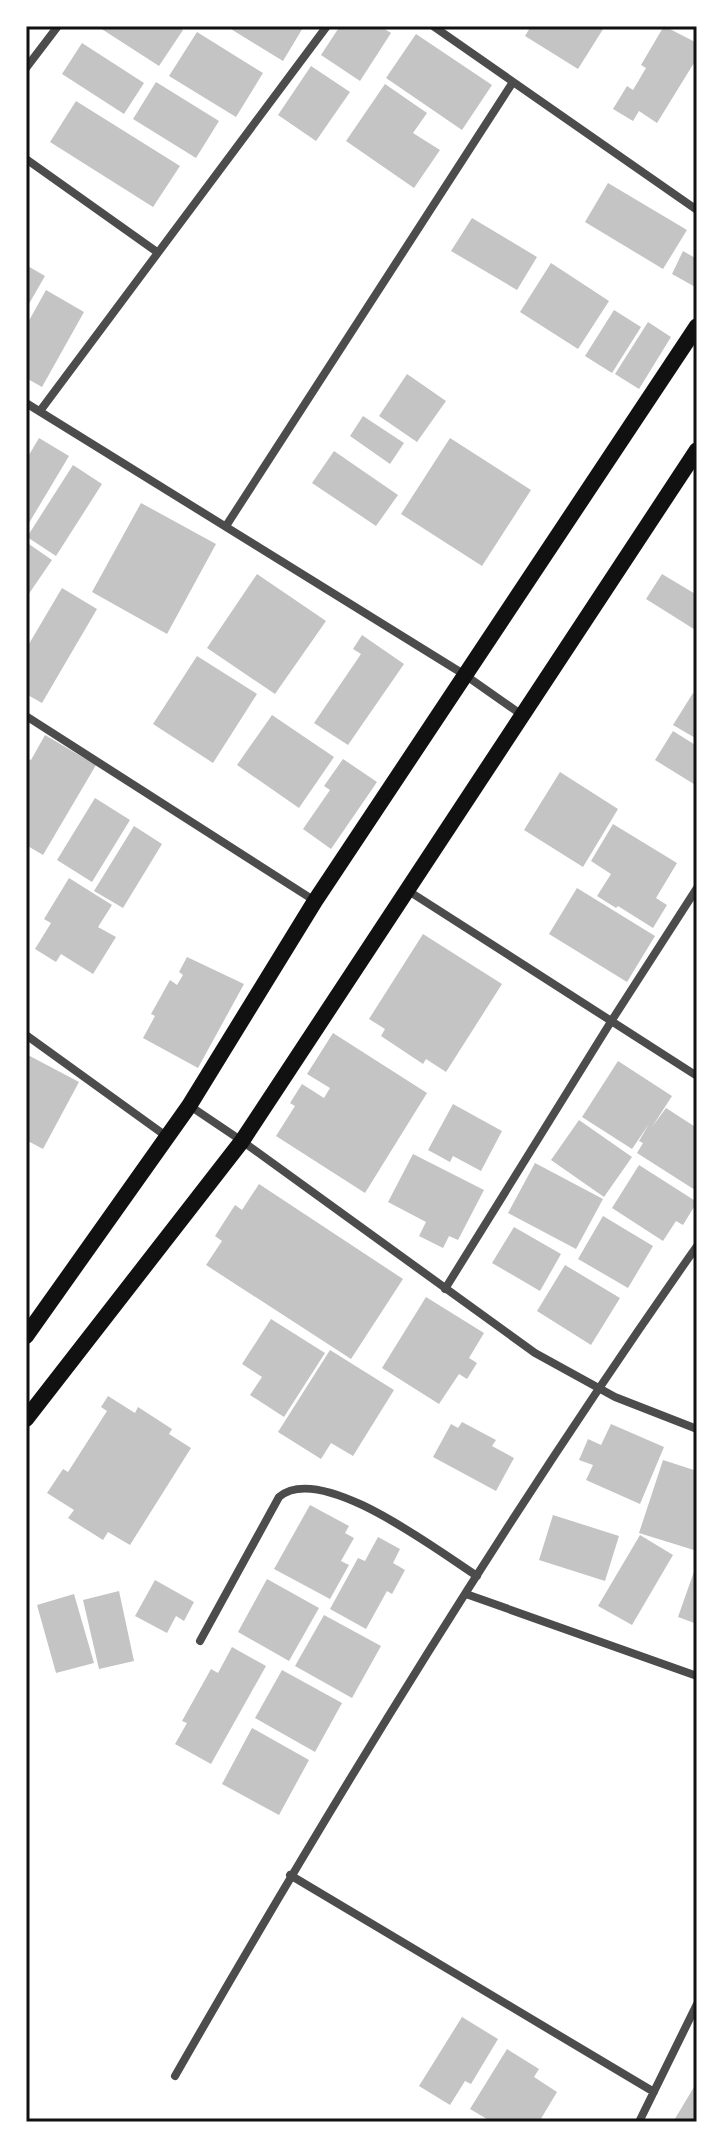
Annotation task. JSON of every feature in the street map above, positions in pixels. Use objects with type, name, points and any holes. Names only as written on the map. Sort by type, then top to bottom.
[{"type":"main road","points":[[26,1336],[58,1295],[189,1106],[315,901],[697,326]]},
{"type":"main road","points":[[26,1419],[242,1141],[697,450]]},
{"type":"street","points":[[26,68],[58,26]]},
{"type":"street","points":[[40,411],[327,26]]},
{"type":"street","points":[[433,26],[697,210]]},
{"type":"street","points":[[226,526],[513,82]]},
{"type":"street","points":[[26,159],[157,252]]},
{"type":"street","points":[[26,403],[465,675],[522,715]]},
{"type":"street","points":[[26,716],[315,901]]},
{"type":"street","points":[[445,1289],[697,888]]},
{"type":"street","points":[[407,890],[697,1076]]},
{"type":"street","points":[[26,1035],[166,1136]]},
{"type":"street","points":[[189,1106],[535,1353],[615,1397],[697,1429]]},
{"type":"street","points":[[175,2076],[290,1875],[477,1576],[598,1387],[697,1246]]},
{"type":"street","points":[[200,1641],[279,1497],[287,1490],[315,1488],[359,1502],[477,1576]]},
{"type":"street","points":[[466,1594],[697,1676]]},
{"type":"street","points":[[290,1875],[654,2092]]},
{"type":"street","points":[[639,2122],[697,2004]]},
{"type":"building","points":[[97,26],[177,26],[183,30],[159,66]]},
{"type":"building","points":[[226,26],[304,26],[283,61]]},
{"type":"building","points":[[340,26],[380,26],[391,33],[360,81],[321,55]]},
{"type":"building","points":[[531,26],[605,26],[578,69],[525,36]]},
{"type":"building","points":[[664,26],[697,43],[697,58],[657,123],[639,111],[633,121],[613,109],[627,86],[633,90],[646,68],[641,65]]},
{"type":"building","points":[[197,32],[263,73],[236,117],[169,76]]},
{"type":"building","points":[[416,34],[492,85],[462,130],[386,78]]},
{"type":"building","points":[[82,43],[144,83],[124,114],[62,74]]},
{"type":"building","points":[[311,66],[350,92],[316,141],[278,115]]},
{"type":"building","points":[[156,82],[219,121],[196,158],[133,119]]},
{"type":"building","points":[[385,84],[427,113],[413,133],[440,150],[414,188],[346,141]]},
{"type":"building","points":[[76,101],[180,166],[153,207],[50,142]]},
{"type":"building","points":[[608,183],[687,230],[663,269],[585,222]]},
{"type":"building","points":[[472,218],[537,257],[517,290],[451,251]]},
{"type":"building","points":[[683,251],[697,259],[697,288],[672,274]]},
{"type":"building","points":[[551,263],[609,301],[578,349],[520,312]]},
{"type":"building","points":[[26,265],[45,276],[26,309]]},
{"type":"building","points":[[46,290],[84,312],[42,387],[26,378],[26,326]]},
{"type":"building","points":[[614,310],[641,327],[612,373],[585,356]]},
{"type":"building","points":[[648,322],[671,337],[639,389],[615,374]]},
{"type":"building","points":[[407,374],[446,401],[417,442],[379,416]]},
{"type":"building","points":[[363,416],[404,443],[390,464],[350,436]]},
{"type":"building","points":[[39,438],[69,456],[26,528],[26,460]]},
{"type":"building","points":[[450,438],[531,490],[482,566],[401,514]]},
{"type":"building","points":[[334,451],[398,495],[376,526],[312,483]]},
{"type":"building","points":[[73,465],[102,484],[56,556],[27,537]]},
{"type":"building","points":[[141,503],[216,544],[167,634],[92,592]]},
{"type":"building","points":[[26,542],[52,560],[26,598]]},
{"type":"building","points":[[257,574],[326,621],[275,694],[207,648]]},
{"type":"building","points":[[662,574],[697,595],[697,631],[646,599]]},
{"type":"building","points":[[62,588],[97,609],[42,703],[26,694],[26,649]]},
{"type":"building","points":[[362,635],[404,664],[348,745],[314,723],[361,654],[353,649]]},
{"type":"building","points":[[197,656],[257,694],[213,763],[153,724]]},
{"type":"building","points":[[693,693],[697,696],[697,739],[673,725]]},
{"type":"building","points":[[272,715],[334,757],[299,808],[237,765]]},
{"type":"building","points":[[673,731],[697,746],[697,786],[655,760]]},
{"type":"building","points":[[45,735],[96,765],[43,855],[26,845],[26,758],[31,760]]},
{"type":"building","points":[[343,759],[377,782],[331,849],[303,829],[330,790],[324,786]]},
{"type":"building","points":[[560,772],[618,809],[583,867],[524,830]]},
{"type":"building","points":[[95,798],[130,820],[92,882],[57,860]]},
{"type":"building","points":[[613,824],[677,863],[656,898],[667,905],[653,928],[597,896],[611,874],[591,861]]},
{"type":"building","points":[[134,826],[162,844],[123,908],[94,891]]},
{"type":"building","points":[[69,878],[112,905],[98,927],[116,937],[93,974],[61,954],[56,962],[35,949],[51,923],[44,919]]},
{"type":"building","points":[[577,888],[655,936],[627,982],[549,934]]},
{"type":"building","points":[[423,934],[502,984],[446,1072],[426,1059],[423,1064],[381,1036],[385,1029],[369,1019]]},
{"type":"building","points":[[187,957],[244,984],[198,1068],[143,1038],[155,1016],[151,1014],[170,980],[177,985],[183,975],[179,972]]},
{"type":"building","points":[[333,1033],[427,1093],[365,1193],[276,1136],[295,1106],[290,1103],[302,1084],[324,1098],[330,1088],[307,1074]]},
{"type":"building","points":[[26,1054],[79,1082],[43,1149],[26,1140]]},
{"type":"building","points":[[618,1061],[672,1096],[652,1127],[666,1108],[697,1128],[695,1190],[637,1153],[643,1143],[639,1141],[649,1124],[632,1149],[582,1117]]},
{"type":"building","points":[[453,1104],[502,1131],[481,1171],[453,1156],[450,1162],[428,1150]]},
{"type":"building","points":[[579,1120],[632,1157],[604,1197],[551,1160]]},
{"type":"building","points":[[413,1154],[484,1190],[458,1240],[449,1236],[443,1248],[419,1236],[426,1222],[388,1202]]},
{"type":"building","points":[[535,1163],[603,1199],[576,1249],[508,1213]]},
{"type":"building","points":[[639,1165],[697,1202],[683,1225],[676,1221],[663,1241],[612,1208]]},
{"type":"building","points":[[259,1184],[403,1279],[351,1359],[206,1265],[222,1241],[215,1236],[235,1205],[242,1210]]},
{"type":"building","points":[[603,1216],[653,1246],[628,1288],[578,1259]]},
{"type":"building","points":[[514,1227],[561,1254],[540,1291],[492,1263]]},
{"type":"building","points":[[565,1265],[620,1298],[591,1345],[537,1311]]},
{"type":"building","points":[[426,1297],[484,1333],[469,1358],[477,1363],[467,1379],[459,1374],[439,1404],[382,1368]]},
{"type":"building","points":[[271,1319],[325,1353],[284,1417],[250,1395],[262,1377],[242,1364]]},
{"type":"building","points":[[330,1350],[394,1390],[353,1456],[331,1443],[321,1459],[278,1432]]},
{"type":"building","points":[[108,1396],[135,1413],[138,1407],[172,1429],[169,1434],[191,1448],[130,1545],[108,1532],[103,1540],[68,1518],[74,1510],[47,1493],[63,1469],[68,1472],[107,1411],[101,1407]]},
{"type":"building","points":[[462,1422],[496,1440],[492,1446],[514,1458],[496,1491],[433,1457],[451,1424],[458,1428]]},
{"type":"building","points":[[611,1424],[664,1447],[640,1504],[586,1480],[593,1465],[579,1460],[588,1439],[601,1445]]},
{"type":"building","points":[[663,1460],[697,1471],[697,1551],[639,1533]]},
{"type":"building","points":[[310,1505],[349,1526],[345,1533],[354,1538],[341,1561],[349,1565],[330,1599],[274,1569]]},
{"type":"building","points":[[553,1515],[619,1536],[605,1581],[539,1560]]},
{"type":"building","points":[[640,1535],[673,1555],[632,1625],[598,1606]]},
{"type":"building","points":[[378,1537],[400,1549],[393,1563],[405,1570],[392,1594],[387,1591],[366,1629],[330,1609],[358,1558],[365,1561]]},
{"type":"building","points":[[697,1563],[697,1624],[678,1617]]},
{"type":"building","points":[[267,1579],[319,1608],[289,1661],[238,1632]]},
{"type":"building","points":[[155,1580],[194,1602],[184,1621],[176,1616],[167,1633],[135,1616]]},
{"type":"building","points":[[119,1591],[134,1661],[99,1669],[83,1600]]},
{"type":"building","points":[[74,1594],[94,1663],[56,1673],[37,1605]]},
{"type":"building","points":[[324,1615],[381,1646],[352,1698],[295,1666]]},
{"type":"building","points":[[232,1647],[266,1666],[211,1764],[175,1744],[187,1723],[182,1721],[211,1669],[218,1673]]},
{"type":"building","points":[[282,1670],[342,1703],[315,1752],[255,1718]]},
{"type":"building","points":[[252,1728],[309,1760],[279,1815],[222,1784]]},
{"type":"building","points":[[462,2017],[498,2039],[471,2084],[465,2081],[450,2105],[419,2086]]},
{"type":"building","points":[[507,2049],[539,2069],[534,2077],[557,2092],[539,2122],[492,2122],[470,2109]]},
{"type":"building","points":[[697,2082],[697,2122],[673,2122]]}]
